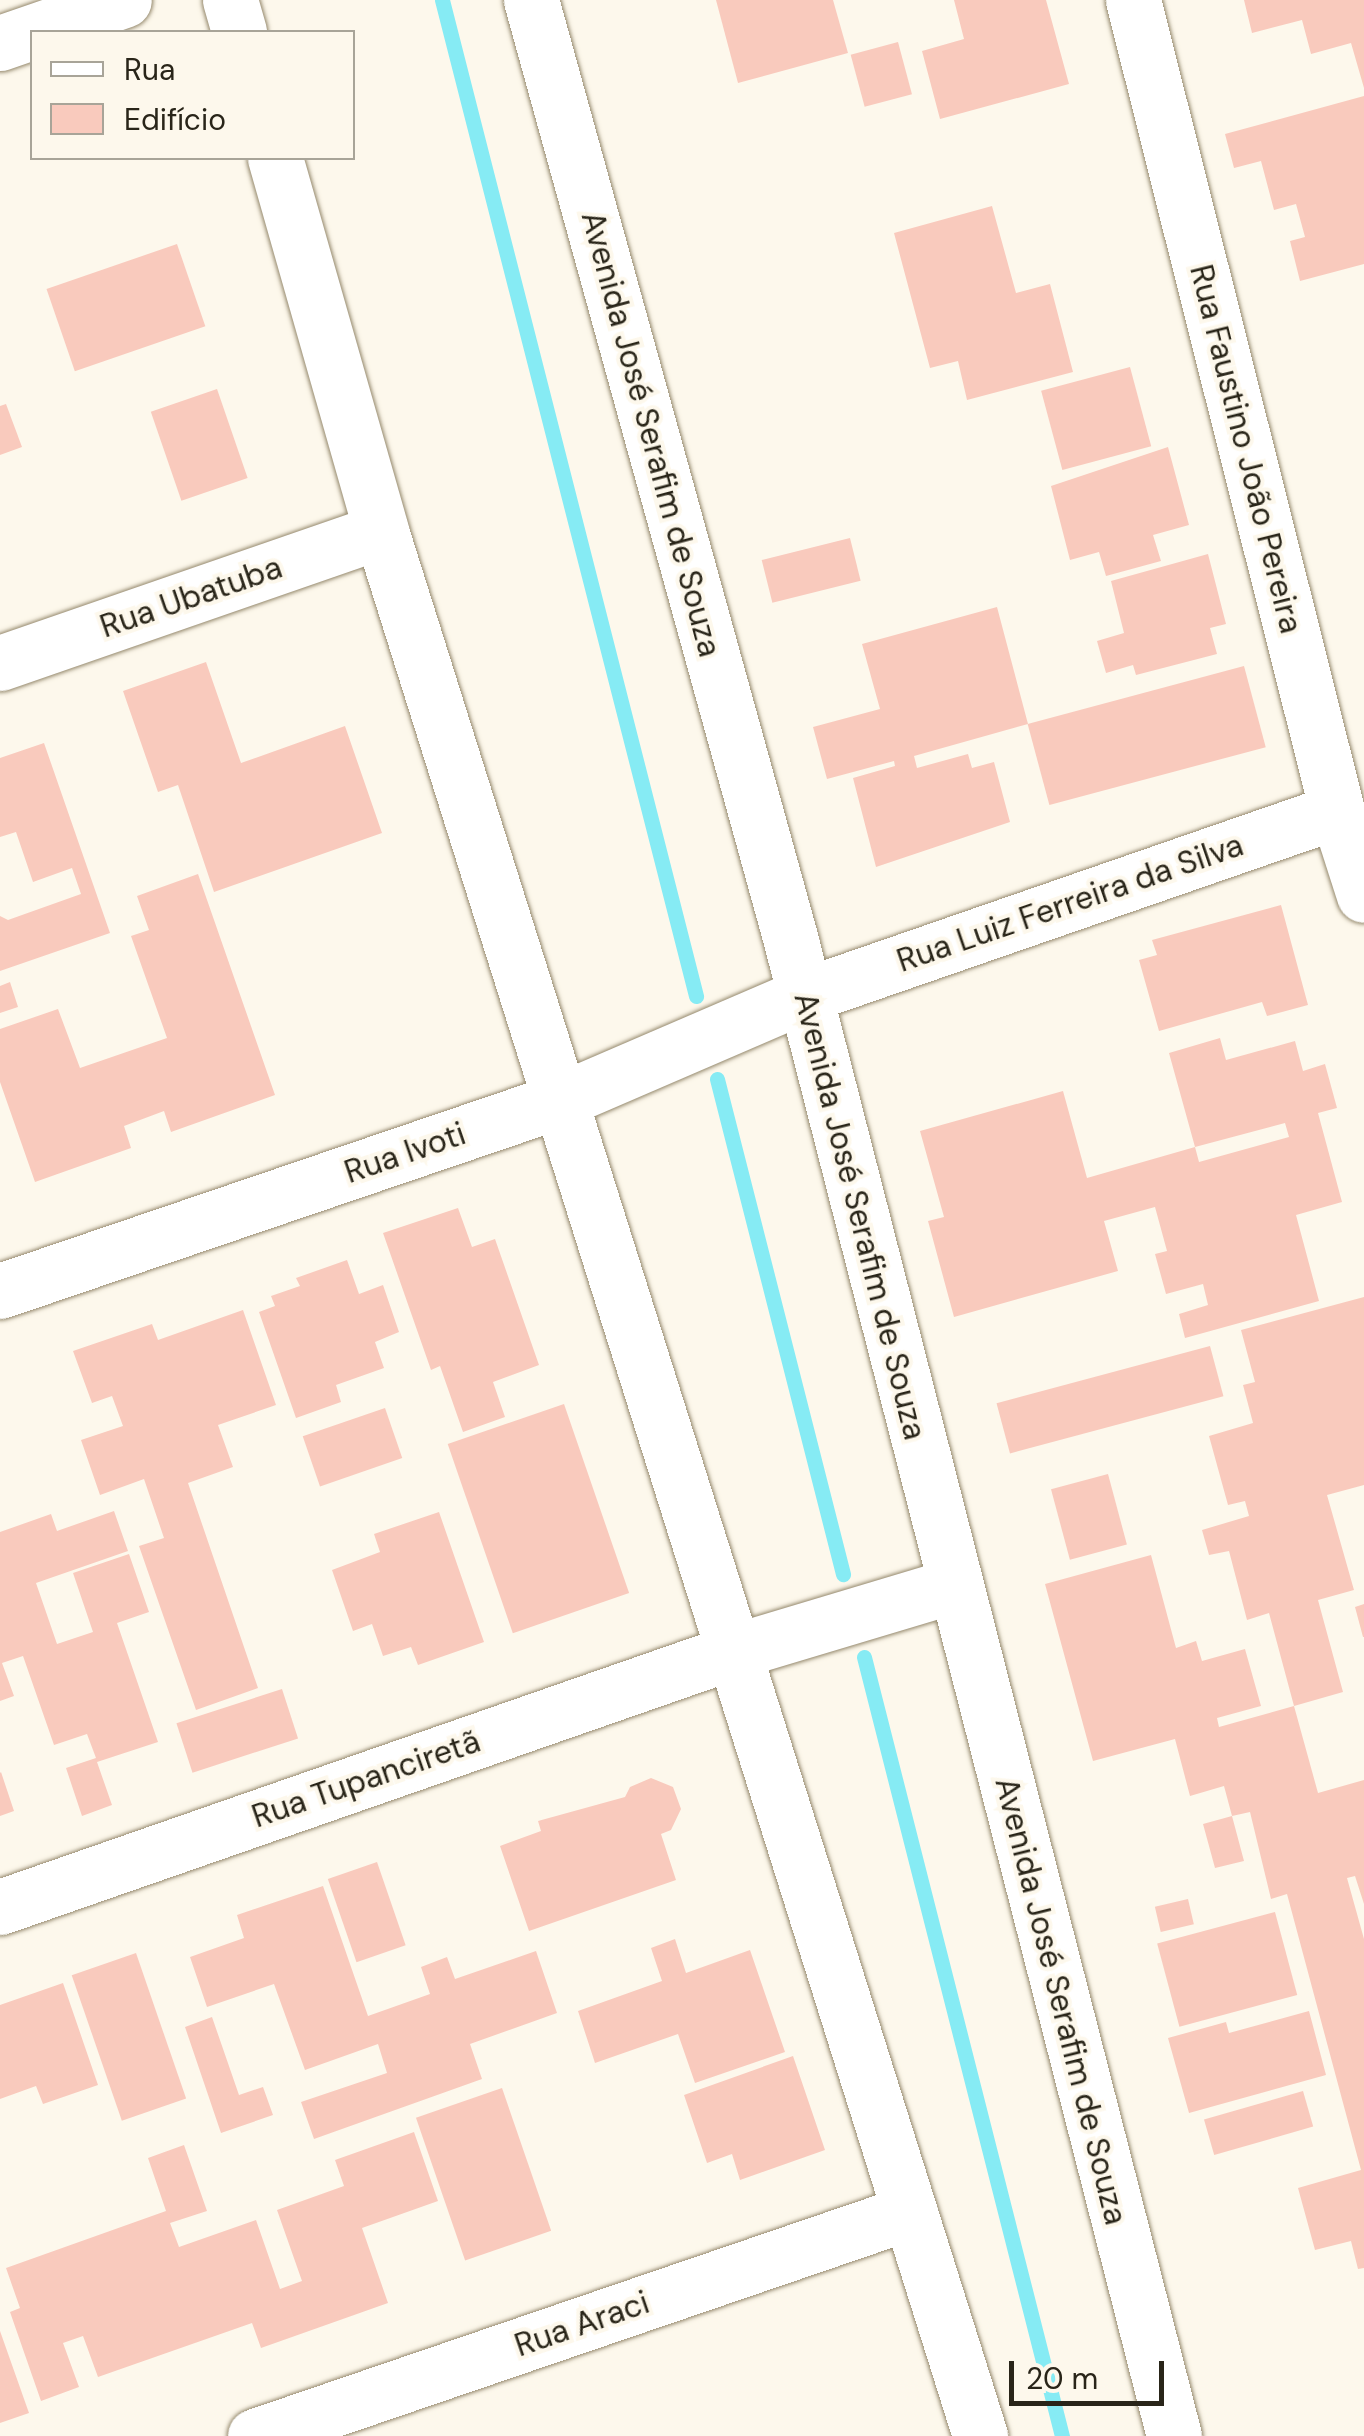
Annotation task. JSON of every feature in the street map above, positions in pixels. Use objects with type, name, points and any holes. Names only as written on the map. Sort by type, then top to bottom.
[{"type":"street","points":[[37,30],[124,0]]},
{"type":"street","points":[[230,0],[238,30]]},
{"type":"street","name":"Avenida José Serafim de Souza","points":[[531,0],[803,996],[1174,2436]]},
{"type":"street","name":"Rua Faustino João Pereira","points":[[1133,0],[1337,811],[1364,896]]},
{"type":"street","points":[[0,43],[30,33]]},
{"type":"street","points":[[276,160],[381,531],[980,2436]]},
{"type":"street","name":"Rua Ubatuba","points":[[0,663],[381,531]]},
{"type":"street","name":"Rua Luiz Ferreira da Silva","points":[[803,996],[1337,811]]},
{"type":"street","name":"Rua Ivoti","points":[[0,1290],[561,1100],[803,996]]},
{"type":"street","name":"Rua Tupanciretã","points":[[0,1907],[732,1652],[954,1585]]},
{"type":"street","name":"Rua Araci","points":[[255,2436],[910,2212]]},
{"type":"building","points":[[716,0],[833,0],[848,53],[738,83]]},
{"type":"building","points":[[954,0],[1046,0],[1069,84],[940,119],[922,51],[964,39]]},
{"type":"building","points":[[1244,0],[1364,0],[1364,88],[1351,43],[1311,54],[1302,20],[1252,33]]},
{"type":"building","points":[[898,42],[912,94],[865,107],[851,55]]},
{"type":"building","points":[[1364,96],[1364,264],[1300,281],[1290,241],[1305,237],[1296,204],[1274,210],[1261,161],[1234,168],[1225,134]]},
{"type":"building","points":[[992,206],[1016,293],[1050,284],[1073,372],[967,400],[958,361],[930,368],[894,233]]},
{"type":"building","points":[[177,244],[205,326],[75,371],[47,289]]},
{"type":"building","points":[[1130,367],[1151,446],[1062,470],[1041,391]]},
{"type":"building","points":[[217,389],[248,478],[181,501],[151,412]]},
{"type":"building","points":[[6,404],[22,447],[0,455],[0,406]]},
{"type":"building","points":[[1168,447],[1189,525],[1153,535],[1161,561],[1106,576],[1099,552],[1070,560],[1051,486]]},
{"type":"building","points":[[850,538],[861,581],[772,603],[762,560]]},
{"type":"building","points":[[1208,554],[1226,624],[1210,628],[1217,654],[1136,675],[1133,665],[1106,673],[1097,641],[1124,633],[1111,581]]},
{"type":"building","points":[[997,607],[1028,724],[914,756],[917,768],[968,754],[972,768],[994,762],[1010,822],[876,867],[853,778],[895,766],[894,761],[827,779],[813,727],[880,709],[862,644]]},
{"type":"building","points":[[206,662],[241,763],[345,726],[382,833],[214,892],[178,785],[158,792],[123,691]]},
{"type":"building","points":[[1244,666],[1266,747],[1049,805],[1028,724]]},
{"type":"building","points":[[44,743],[110,933],[0,971],[0,916],[8,920],[81,894],[72,868],[33,882],[16,832],[0,837],[0,758]]},
{"type":"building","points":[[198,874],[275,1095],[171,1132],[164,1111],[124,1126],[131,1148],[35,1182],[0,1082],[0,1029],[58,1009],[80,1068],[167,1038],[131,936],[149,930],[137,896]]},
{"type":"building","points":[[1281,905],[1308,1005],[1267,1016],[1262,1002],[1159,1031],[1139,960],[1157,955],[1152,940]]},
{"type":"building","points":[[10,982],[18,1007],[0,1013],[0,986]]},
{"type":"building","points":[[1220,1038],[1226,1060],[1295,1041],[1303,1071],[1325,1064],[1337,1108],[1318,1113],[1342,1202],[1296,1215],[1319,1301],[1185,1338],[1179,1314],[1208,1305],[1203,1284],[1166,1294],[1155,1254],[1167,1251],[1155,1207],[1104,1221],[1118,1271],[954,1317],[928,1221],[944,1217],[920,1131],[1063,1091],[1087,1178],[1195,1147],[1169,1053]],"holes":[[[1285,1123],[1289,1137],[1199,1162],[1195,1147]]]},
{"type":"building","points":[[458,1208],[472,1247],[495,1239],[539,1365],[493,1382],[505,1417],[463,1432],[440,1366],[431,1370],[383,1233]]},
{"type":"building","points":[[347,1260],[359,1294],[383,1285],[399,1332],[375,1342],[384,1368],[336,1385],[341,1402],[296,1418],[259,1312],[275,1306],[271,1296],[300,1286],[296,1278]]},
{"type":"building","points":[[1364,1297],[1364,1485],[1327,1495],[1354,1590],[1318,1600],[1343,1692],[1294,1706],[1269,1613],[1247,1620],[1229,1551],[1209,1555],[1202,1530],[1249,1516],[1245,1501],[1228,1505],[1209,1436],[1253,1423],[1243,1385],[1255,1382],[1241,1330]]},
{"type":"building","points":[[243,1310],[276,1405],[218,1425],[233,1467],[188,1483],[258,1688],[196,1710],[139,1546],[164,1538],[144,1479],[100,1495],[81,1440],[123,1426],[112,1396],[92,1403],[73,1351],[152,1324],[158,1340]]},
{"type":"building","points":[[1210,1346],[1223,1396],[1010,1453],[997,1403]]},
{"type":"building","points":[[564,1404],[629,1593],[513,1633],[448,1444]]},
{"type":"building","points":[[385,1408],[402,1458],[320,1486],[303,1436]]},
{"type":"building","points":[[1108,1474],[1127,1545],[1070,1560],[1051,1489]]},
{"type":"building","points":[[114,1511],[128,1551],[36,1583],[57,1644],[93,1632],[73,1573],[129,1554],[149,1612],[117,1623],[158,1742],[97,1762],[112,1805],[82,1816],[66,1768],[96,1758],[87,1734],[54,1745],[23,1656],[2,1663],[14,1696],[0,1701],[0,1532],[51,1514],[57,1531]]},
{"type":"building","points":[[439,1512],[484,1642],[418,1665],[411,1647],[383,1656],[372,1624],[353,1631],[332,1570],[380,1552],[374,1534]]},
{"type":"building","points":[[1151,1555],[1176,1648],[1196,1641],[1202,1661],[1245,1649],[1261,1706],[1217,1718],[1219,1727],[1294,1706],[1318,1793],[1364,1780],[1364,1904],[1355,1876],[1347,1878],[1364,1939],[1364,2268],[1358,2269],[1351,2241],[1315,2250],[1298,2188],[1361,2170],[1287,1894],[1271,1899],[1250,1812],[1232,1816],[1224,1786],[1190,1796],[1175,1739],[1093,1761],[1045,1584]]},
{"type":"building","points":[[1364,1604],[1364,1637],[1363,1637],[1355,1607]]},
{"type":"building","points":[[282,1689],[298,1738],[193,1773],[176,1723]]},
{"type":"building","points":[[0,1773],[14,1811],[0,1816]]},
{"type":"building","points":[[651,1778],[673,1787],[681,1809],[671,1830],[661,1834],[676,1880],[529,1931],[500,1846],[541,1831],[538,1821],[625,1797],[630,1787]]},
{"type":"building","points":[[1232,1816],[1244,1861],[1215,1868],[1203,1824]]},
{"type":"building","points":[[377,1862],[406,1945],[356,1962],[328,1879]]},
{"type":"building","points":[[323,1886],[368,2016],[430,1994],[421,1967],[447,1957],[455,1979],[536,1951],[557,2013],[470,2044],[482,2079],[314,2139],[301,2102],[387,2073],[378,2044],[305,2070],[274,1984],[207,2007],[190,1957],[244,1938],[237,1915]]},
{"type":"building","points":[[1188,1899],[1194,1924],[1161,1932],[1155,1907]]},
{"type":"building","points":[[1275,1912],[1297,1995],[1179,2027],[1157,1944]]},
{"type":"building","points":[[675,1939],[686,1973],[750,1950],[785,2052],[695,2083],[678,2034],[595,2063],[578,2011],[662,1981],[651,1948]]},
{"type":"building","points":[[136,1953],[186,2099],[122,2121],[72,1975]]},
{"type":"building","points":[[63,1983],[98,2085],[43,2104],[36,2086],[0,2099],[0,2005]]},
{"type":"building","points":[[1309,2011],[1326,2075],[1189,2113],[1168,2038],[1226,2022],[1229,2033]]},
{"type":"building","points":[[212,2017],[239,2095],[263,2087],[273,2115],[221,2133],[185,2027]]},
{"type":"building","points":[[793,2056],[825,2150],[740,2180],[732,2154],[707,2163],[684,2095]]},
{"type":"building","points":[[502,2088],[551,2231],[465,2260],[416,2118]]},
{"type":"building","points":[[1303,2091],[1313,2127],[1214,2155],[1204,2119]]},
{"type":"building","points":[[414,2132],[438,2201],[362,2228],[388,2303],[261,2348],[252,2323],[98,2377],[83,2336],[63,2343],[79,2387],[41,2401],[10,2312],[20,2308],[6,2268],[166,2211],[148,2158],[184,2145],[207,2211],[170,2223],[179,2247],[256,2220],[280,2289],[302,2281],[277,2210],[344,2186],[335,2160]]},
{"type":"building","points":[[0,2331],[29,2413],[0,2423]]},
{"type":"waterway","points":[[442,0],[696,996]]},
{"type":"waterway","points":[[717,1079],[843,1574]]},
{"type":"waterway","points":[[864,1657],[1062,2436]]}]
